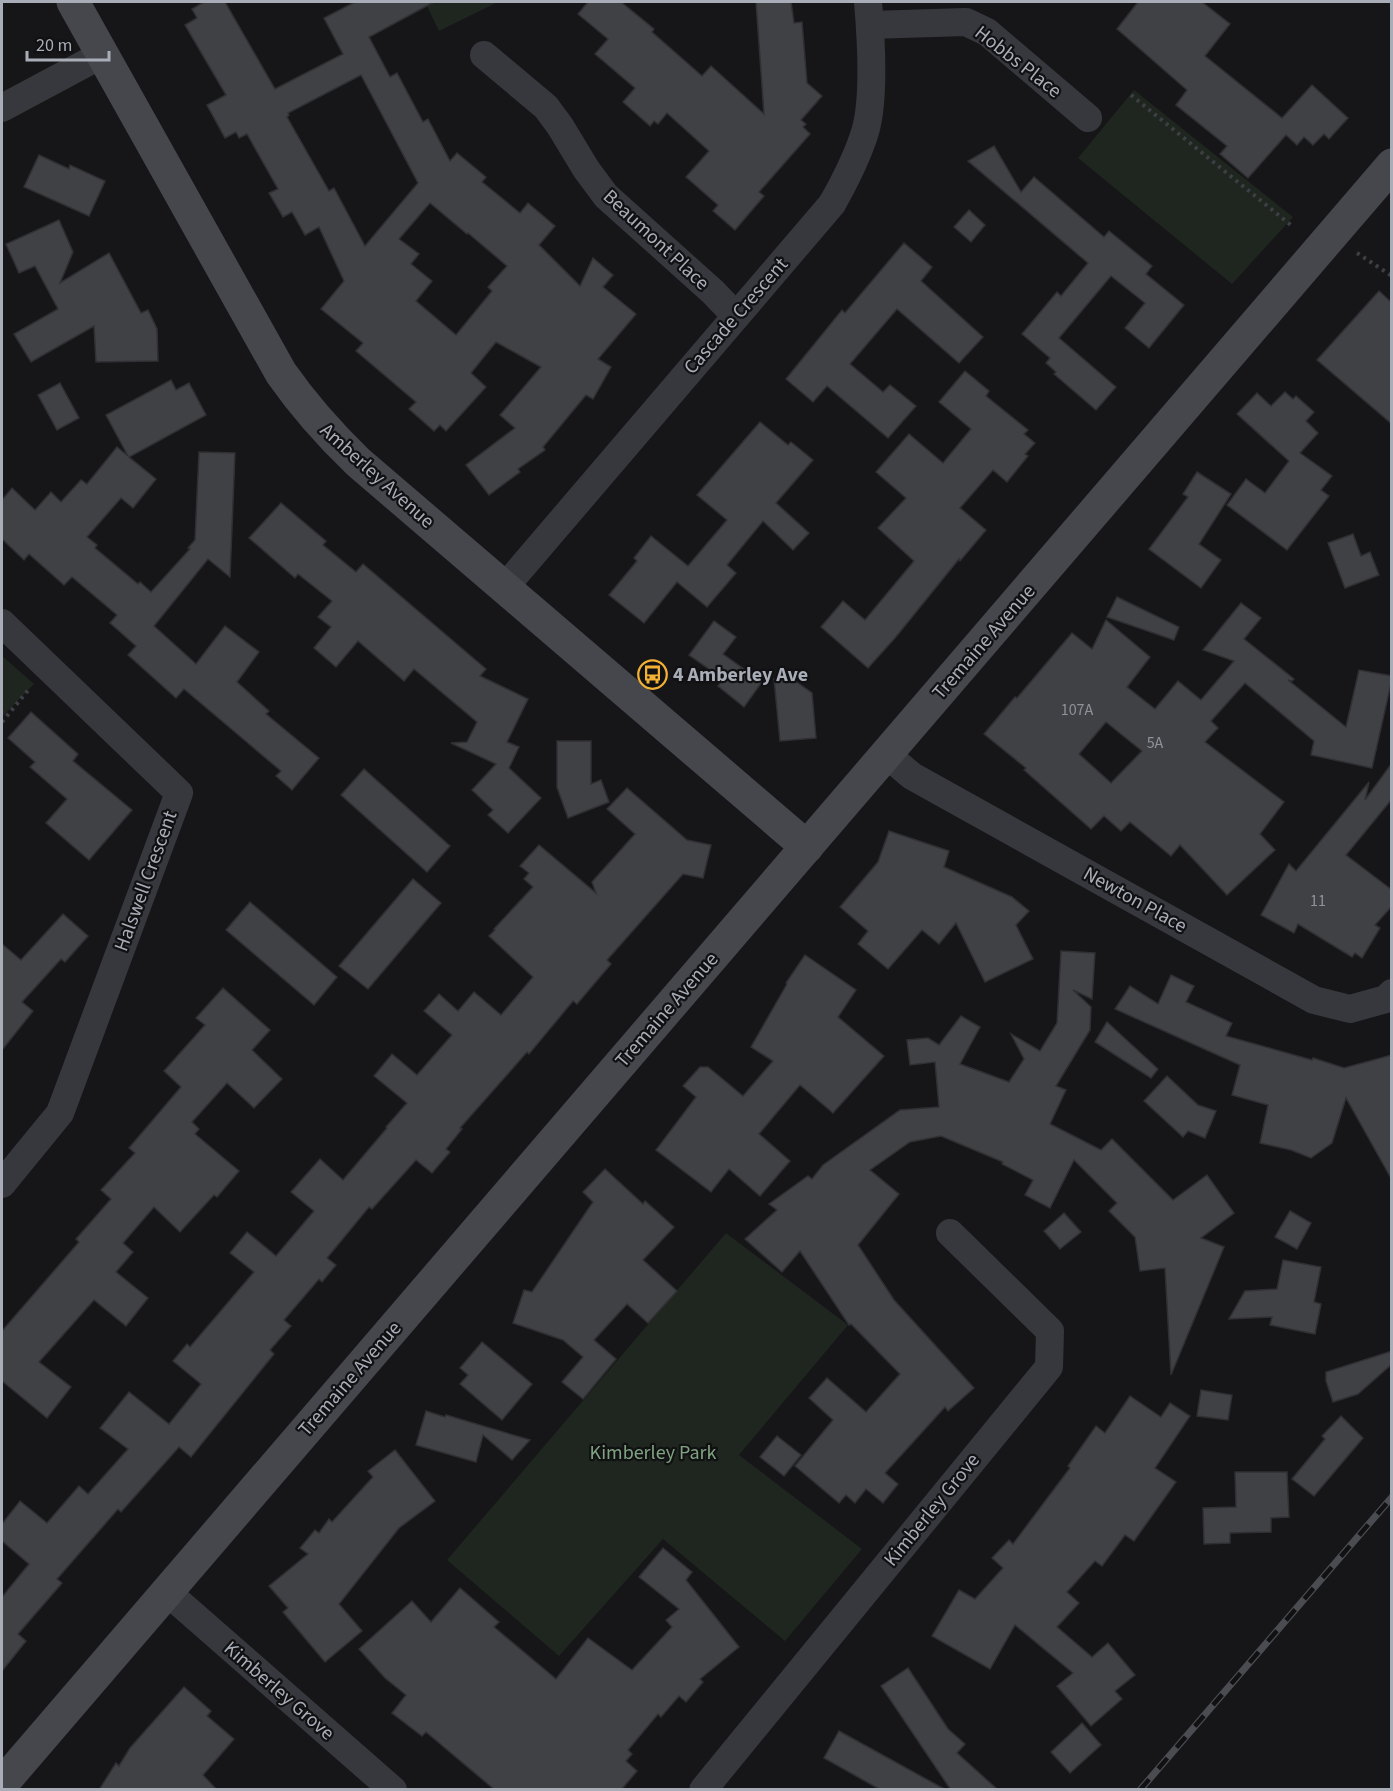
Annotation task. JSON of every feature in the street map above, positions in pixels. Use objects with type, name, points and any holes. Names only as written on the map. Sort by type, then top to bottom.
[{"type":"main road","name":"Amberley Avenue","points":[[72,2],[281,373],[308,411],[358,462],[807,848]]},
{"type":"main road","name":"Tremaine Avenue","points":[[2,1784],[1392,165]]},
{"type":"street","name":"Hobbs Place","points":[[869,14],[966,22],[987,32],[1088,118]]},
{"type":"street","name":"Cascade Crescent","points":[[504,588],[832,204],[853,165],[866,130],[870,89],[869,14]]},
{"type":"street","points":[[2,108],[103,54]]},
{"type":"street","name":"Beaumont Place","points":[[484,55],[546,107],[606,196],[713,292],[736,316]]},
{"type":"street","name":"Halswell Crescent","points":[[2,623],[179,793],[60,1113],[2,1184]]},
{"type":"street","name":"Newton Place","points":[[886,755],[912,776],[1314,1000],[1350,1009],[1386,999],[1392,993]]},
{"type":"street","name":"Kimberley Grove","points":[[703,1790],[1049,1367],[1050,1331],[950,1233]]},
{"type":"street","name":"Kimberley Grove","points":[[167,1592],[393,1790]]},
{"type":"path","points":[[1131,95],[1293,226]]},
{"type":"path","points":[[1331,236],[1392,276]]},
{"type":"path","points":[[2,722],[33,685]]},
{"type":"green space","points":[[425,2],[498,2],[439,31]]},
{"type":"green space","points":[[1134,90],[1293,217],[1232,284],[1078,158]]},
{"type":"green space","points":[[2,656],[34,684],[2,717]]},
{"type":"green space","name":"Kimberley Park","points":[[726,1233],[848,1325],[739,1455],[862,1549],[785,1641],[663,1539],[559,1656],[447,1560]]},
{"type":"building","points":[[204,2],[225,2],[275,89],[343,54],[324,18],[355,2],[434,2],[369,37],[390,77],[397,73],[423,122],[428,119],[450,161],[457,153],[486,177],[482,182],[520,213],[528,203],[555,226],[539,245],[580,286],[593,258],[613,275],[603,287],[636,314],[598,359],[611,367],[593,399],[586,395],[543,447],[545,450],[518,469],[520,472],[489,495],[466,465],[515,428],[500,415],[541,367],[496,342],[471,373],[486,387],[446,431],[440,425],[434,431],[409,409],[416,402],[356,351],[363,343],[321,309],[344,281],[319,227],[305,235],[292,212],[283,217],[269,193],[278,189],[247,134],[239,138],[236,132],[225,138],[207,105],[226,95],[185,25],[197,18],[192,9]],"holes":[[[361,75],[418,183],[365,246],[334,188],[329,191],[287,117],[288,113]],[[430,203],[507,266],[488,287],[492,291],[456,335],[416,301],[432,281],[411,264],[419,254],[399,239]]]},
{"type":"building","points":[[588,2],[621,2],[654,29],[652,32],[702,76],[711,66],[764,114],[756,2],[791,2],[794,23],[802,22],[807,83],[822,96],[801,120],[806,124],[803,127],[810,134],[759,192],[764,196],[735,230],[713,211],[718,205],[686,177],[709,151],[667,113],[658,124],[654,121],[650,126],[623,102],[635,88],[595,54],[608,39],[578,14]]},
{"type":"building","points":[[1138,2],[1202,2],[1230,24],[1205,56],[1282,118],[1312,85],[1348,118],[1329,139],[1324,134],[1313,145],[1304,137],[1297,145],[1286,135],[1248,178],[1220,154],[1227,146],[1176,105],[1187,90],[1117,29]]},
{"type":"building","points":[[994,146],[1021,192],[1034,177],[1104,237],[1109,231],[1152,266],[1146,274],[1184,305],[1149,348],[1125,328],[1145,303],[1111,276],[1059,338],[1116,387],[1096,410],[1054,374],[1056,372],[1046,363],[1050,358],[1022,334],[1057,292],[1061,296],[1088,263],[968,161]]},
{"type":"building","points":[[39,155],[69,169],[70,165],[105,181],[89,216],[24,187]]},
{"type":"building","points":[[969,210],[985,225],[971,242],[954,227]]},
{"type":"building","points":[[59,220],[73,252],[60,283],[109,253],[141,313],[148,310],[157,329],[158,361],[96,362],[94,326],[31,362],[14,334],[58,309],[35,266],[19,273],[6,244]]},
{"type":"building","points":[[904,243],[932,267],[921,281],[983,337],[959,363],[897,309],[850,364],[883,392],[890,385],[916,406],[888,438],[827,386],[813,402],[786,379],[842,310],[845,313]]},
{"type":"building","points":[[1379,291],[1392,303],[1392,424],[1317,360]]},
{"type":"building","points":[[965,371],[989,391],[986,396],[1028,430],[1024,434],[1035,443],[1025,454],[1028,456],[1007,482],[993,470],[960,508],[986,530],[868,668],[821,627],[843,601],[865,620],[914,561],[878,528],[906,498],[876,472],[909,434],[943,463],[971,429],[939,402]]},
{"type":"building","points":[[171,380],[176,390],[189,383],[206,415],[129,457],[156,479],[133,508],[121,498],[87,537],[97,545],[95,548],[151,592],[190,549],[188,548],[195,540],[199,452],[235,453],[230,577],[208,559],[154,626],[196,664],[225,626],[259,652],[237,682],[269,711],[266,714],[319,758],[292,790],[276,776],[281,771],[184,689],[176,698],[128,655],[136,646],[110,623],[117,615],[72,577],[64,585],[29,554],[24,560],[2,539],[2,500],[12,488],[35,510],[51,492],[61,502],[81,480],[87,484],[117,447],[128,456],[106,415]]},
{"type":"building","points":[[60,383],[79,418],[57,430],[38,395]]},
{"type":"building","points":[[1285,392],[1293,399],[1296,396],[1314,412],[1306,421],[1318,433],[1300,453],[1332,476],[1321,490],[1329,496],[1287,550],[1227,505],[1246,479],[1265,493],[1289,461],[1237,414],[1257,393],[1271,406]]},
{"type":"building","points":[[760,422],[788,445],[791,442],[813,460],[776,503],[809,533],[793,550],[763,521],[727,565],[736,573],[707,607],[677,582],[644,623],[609,595],[637,561],[634,558],[651,536],[688,566],[727,520],[697,495]]},
{"type":"building","points":[[1197,472],[1231,494],[1199,544],[1221,560],[1201,588],[1149,549],[1188,497],[1183,494]]},
{"type":"building","points":[[281,503],[326,541],[323,545],[356,572],[363,564],[486,669],[480,676],[528,699],[507,742],[519,747],[509,768],[541,798],[508,833],[488,815],[493,810],[472,790],[496,764],[451,743],[467,742],[477,722],[414,669],[404,681],[358,641],[336,667],[314,648],[331,627],[318,617],[332,601],[298,574],[295,578],[249,538]]},
{"type":"building","points":[[1353,534],[1361,556],[1370,552],[1379,575],[1345,588],[1328,543]]},
{"type":"building","points":[[1117,597],[1179,627],[1174,640],[1107,617]]},
{"type":"building","points":[[1241,603],[1261,618],[1244,639],[1294,679],[1288,680],[1346,727],[1359,670],[1392,676],[1372,768],[1311,755],[1314,741],[1245,683],[1211,721],[1218,728],[1205,742],[1284,802],[1260,834],[1275,850],[1227,895],[1180,845],[1171,856],[1130,822],[1121,831],[1104,816],[1091,829],[1024,770],[1026,768],[984,734],[1072,633],[1092,649],[1106,620],[1150,657],[1127,687],[1155,709],[1178,681],[1201,700],[1234,661],[1203,650]],"holes":[[[1106,722],[1142,751],[1111,783],[1079,754]]]},
{"type":"building","points":[[714,621],[736,637],[723,654],[762,682],[744,707],[718,686],[723,679],[689,655]]},
{"type":"building","points":[[791,678],[812,693],[816,738],[780,741],[774,679]]},
{"type":"building","points":[[31,712],[78,754],[73,761],[132,810],[89,860],[46,823],[67,799],[30,767],[35,762],[8,738]]},
{"type":"building","points":[[557,741],[591,741],[591,784],[601,780],[609,802],[568,818],[557,787]]},
{"type":"building","points":[[1392,763],[1392,799],[1346,855],[1392,890],[1392,906],[1375,925],[1380,928],[1362,958],[1355,953],[1352,957],[1298,924],[1294,933],[1261,915],[1289,864],[1296,871],[1369,782],[1365,800]]},
{"type":"building","points":[[364,769],[450,846],[427,872],[341,795]]},
{"type":"building","points":[[627,788],[687,840],[711,845],[703,878],[683,874],[607,960],[611,964],[577,1004],[573,1001],[529,1054],[527,1052],[460,1128],[462,1129],[446,1149],[450,1152],[432,1173],[416,1160],[372,1209],[369,1207],[327,1258],[336,1265],[322,1282],[319,1279],[284,1320],[291,1326],[270,1350],[274,1354],[191,1457],[179,1447],[121,1512],[118,1509],[57,1579],[62,1583],[18,1634],[26,1641],[2,1671],[2,1597],[29,1564],[2,1541],[2,1524],[20,1501],[47,1523],[79,1486],[88,1494],[128,1449],[100,1428],[129,1392],[169,1424],[201,1384],[173,1361],[187,1344],[190,1347],[254,1272],[230,1253],[247,1232],[276,1256],[314,1211],[291,1192],[320,1159],[343,1180],[387,1128],[407,1103],[374,1076],[392,1054],[417,1075],[452,1035],[424,1011],[439,994],[458,1011],[474,992],[501,1015],[533,977],[489,936],[533,887],[524,879],[529,873],[520,866],[539,845],[596,893],[592,882],[635,834],[607,809]]},
{"type":"building","points":[[889,831],[949,851],[944,867],[1012,897],[1029,911],[1016,925],[1033,959],[985,982],[956,923],[939,944],[922,930],[888,969],[858,944],[868,931],[840,907],[878,862]]},
{"type":"building","points":[[413,879],[441,903],[368,989],[339,966]]},
{"type":"building","points":[[250,902],[337,977],[314,1005],[226,930]]},
{"type":"building","points":[[63,914],[88,936],[65,962],[61,959],[22,1002],[33,1011],[2,1050],[2,944],[21,960]]},
{"type":"building","points":[[1061,951],[1095,953],[1092,999],[1073,990],[1091,1007],[1090,1030],[1056,1086],[1066,1090],[1050,1124],[1101,1150],[1112,1139],[1173,1200],[1207,1175],[1234,1213],[1201,1238],[1224,1247],[1171,1375],[1165,1268],[1140,1271],[1135,1237],[1109,1211],[1117,1203],[1074,1160],[1050,1208],[1025,1195],[1033,1180],[1002,1164],[1003,1162],[941,1136],[910,1142],[870,1170],[899,1194],[858,1245],[894,1300],[974,1388],[948,1411],[945,1407],[885,1473],[898,1484],[883,1503],[866,1489],[855,1503],[846,1495],[839,1503],[795,1466],[833,1420],[809,1398],[827,1378],[866,1412],[900,1374],[851,1324],[849,1325],[800,1251],[782,1272],[745,1239],[777,1210],[769,1204],[808,1176],[812,1179],[823,1165],[900,1110],[939,1107],[935,1062],[910,1065],[907,1040],[928,1038],[939,1045],[961,1016],[980,1027],[960,1064],[1009,1082],[1024,1059],[1011,1034],[1040,1051],[1057,1023]]},
{"type":"building","points":[[805,955],[856,990],[838,1017],[884,1056],[833,1113],[800,1085],[759,1134],[790,1161],[760,1196],[729,1169],[711,1192],[656,1150],[696,1097],[683,1086],[700,1067],[708,1067],[743,1096],[773,1061],[751,1047],[786,983]]},
{"type":"building","points":[[1171,975],[1194,986],[1186,1002],[1232,1023],[1226,1036],[1344,1068],[1392,1055],[1392,1180],[1346,1098],[1332,1143],[1311,1158],[1291,1150],[1260,1143],[1268,1105],[1232,1095],[1240,1065],[1115,1009],[1130,986],[1158,1004]]},
{"type":"building","points":[[223,988],[270,1030],[252,1050],[282,1079],[254,1108],[227,1083],[192,1122],[199,1129],[195,1134],[239,1171],[217,1197],[214,1195],[180,1232],[154,1207],[123,1243],[133,1252],[116,1272],[148,1298],[126,1326],[94,1300],[39,1362],[71,1387],[47,1418],[2,1381],[2,1331],[79,1242],[76,1239],[111,1199],[101,1190],[135,1153],[129,1148],[181,1087],[164,1071],[205,1025],[196,1018]]},
{"type":"building","points":[[1107,1022],[1158,1069],[1151,1078],[1095,1042]]},
{"type":"building","points":[[1167,1076],[1198,1105],[1216,1111],[1205,1138],[1188,1131],[1183,1137],[1144,1101]]},
{"type":"building","points":[[605,1169],[643,1204],[645,1201],[674,1227],[643,1260],[677,1291],[648,1323],[627,1304],[594,1340],[616,1359],[583,1399],[562,1382],[583,1357],[563,1340],[513,1323],[524,1290],[532,1292],[593,1202],[583,1192]]},
{"type":"building","points":[[1290,1211],[1311,1223],[1297,1249],[1275,1237]]},
{"type":"building","points":[[1064,1213],[1081,1232],[1060,1249],[1044,1231]]},
{"type":"building","points":[[1283,1260],[1321,1267],[1314,1302],[1321,1304],[1315,1334],[1270,1325],[1272,1317],[1229,1319],[1245,1291],[1277,1289]]},
{"type":"building","points":[[482,1342],[532,1384],[502,1420],[460,1384],[468,1375],[460,1368]]},
{"type":"building","points":[[1392,1351],[1392,1364],[1358,1394],[1333,1402],[1326,1381],[1326,1372]]},
{"type":"building","points":[[1201,1390],[1232,1395],[1228,1420],[1197,1416]]},
{"type":"building","points":[[1130,1396],[1161,1417],[1170,1403],[1190,1416],[1155,1468],[1176,1482],[1134,1541],[1125,1535],[1102,1566],[1095,1561],[1067,1592],[1079,1603],[1057,1627],[1092,1657],[1108,1643],[1135,1675],[1115,1691],[1122,1699],[1091,1726],[1057,1686],[1073,1673],[1015,1625],[990,1669],[932,1636],[959,1590],[975,1599],[1003,1568],[992,1558],[1009,1540],[1013,1544],[1070,1468],[1068,1466],[1096,1426],[1105,1433]]},
{"type":"building","points":[[426,1411],[530,1440],[512,1460],[483,1435],[476,1462],[416,1445]]},
{"type":"building","points":[[1341,1416],[1363,1438],[1314,1496],[1292,1479],[1325,1439],[1322,1436]]},
{"type":"building","points":[[777,1436],[801,1455],[784,1476],[760,1457]]},
{"type":"building","points":[[395,1450],[435,1501],[399,1528],[339,1604],[362,1631],[325,1662],[283,1612],[288,1608],[269,1586],[308,1554],[300,1548],[315,1530],[319,1533],[329,1519],[332,1522],[373,1477],[368,1471]]},
{"type":"building","points":[[1235,1472],[1287,1472],[1289,1517],[1271,1518],[1271,1532],[1230,1533],[1230,1543],[1204,1544],[1203,1508],[1236,1507]]},
{"type":"building","points":[[663,1548],[692,1572],[686,1580],[739,1647],[700,1679],[703,1682],[686,1702],[679,1696],[661,1717],[658,1714],[628,1750],[632,1754],[626,1761],[637,1771],[621,1790],[495,1790],[426,1732],[422,1736],[392,1713],[406,1695],[385,1678],[359,1649],[412,1601],[431,1622],[460,1588],[499,1622],[494,1627],[556,1679],[588,1638],[632,1670],[672,1627],[666,1620],[679,1609],[639,1577]]},
{"type":"building","points":[[908,1668],[948,1729],[965,1744],[957,1753],[998,1790],[951,1790],[881,1686]]},
{"type":"building","points":[[184,1687],[211,1711],[207,1716],[234,1739],[203,1775],[217,1790],[99,1790],[116,1763],[119,1766],[130,1748]]},
{"type":"building","points":[[1082,1723],[1101,1745],[1070,1773],[1051,1752]]},
{"type":"building","points":[[839,1731],[946,1790],[881,1790],[824,1758]]},
{"type":"railway","points":[[1140,1790],[1392,1497]]},
{"type":"place","name":"4 Amberley Ave","points":[[652,675]]}]
